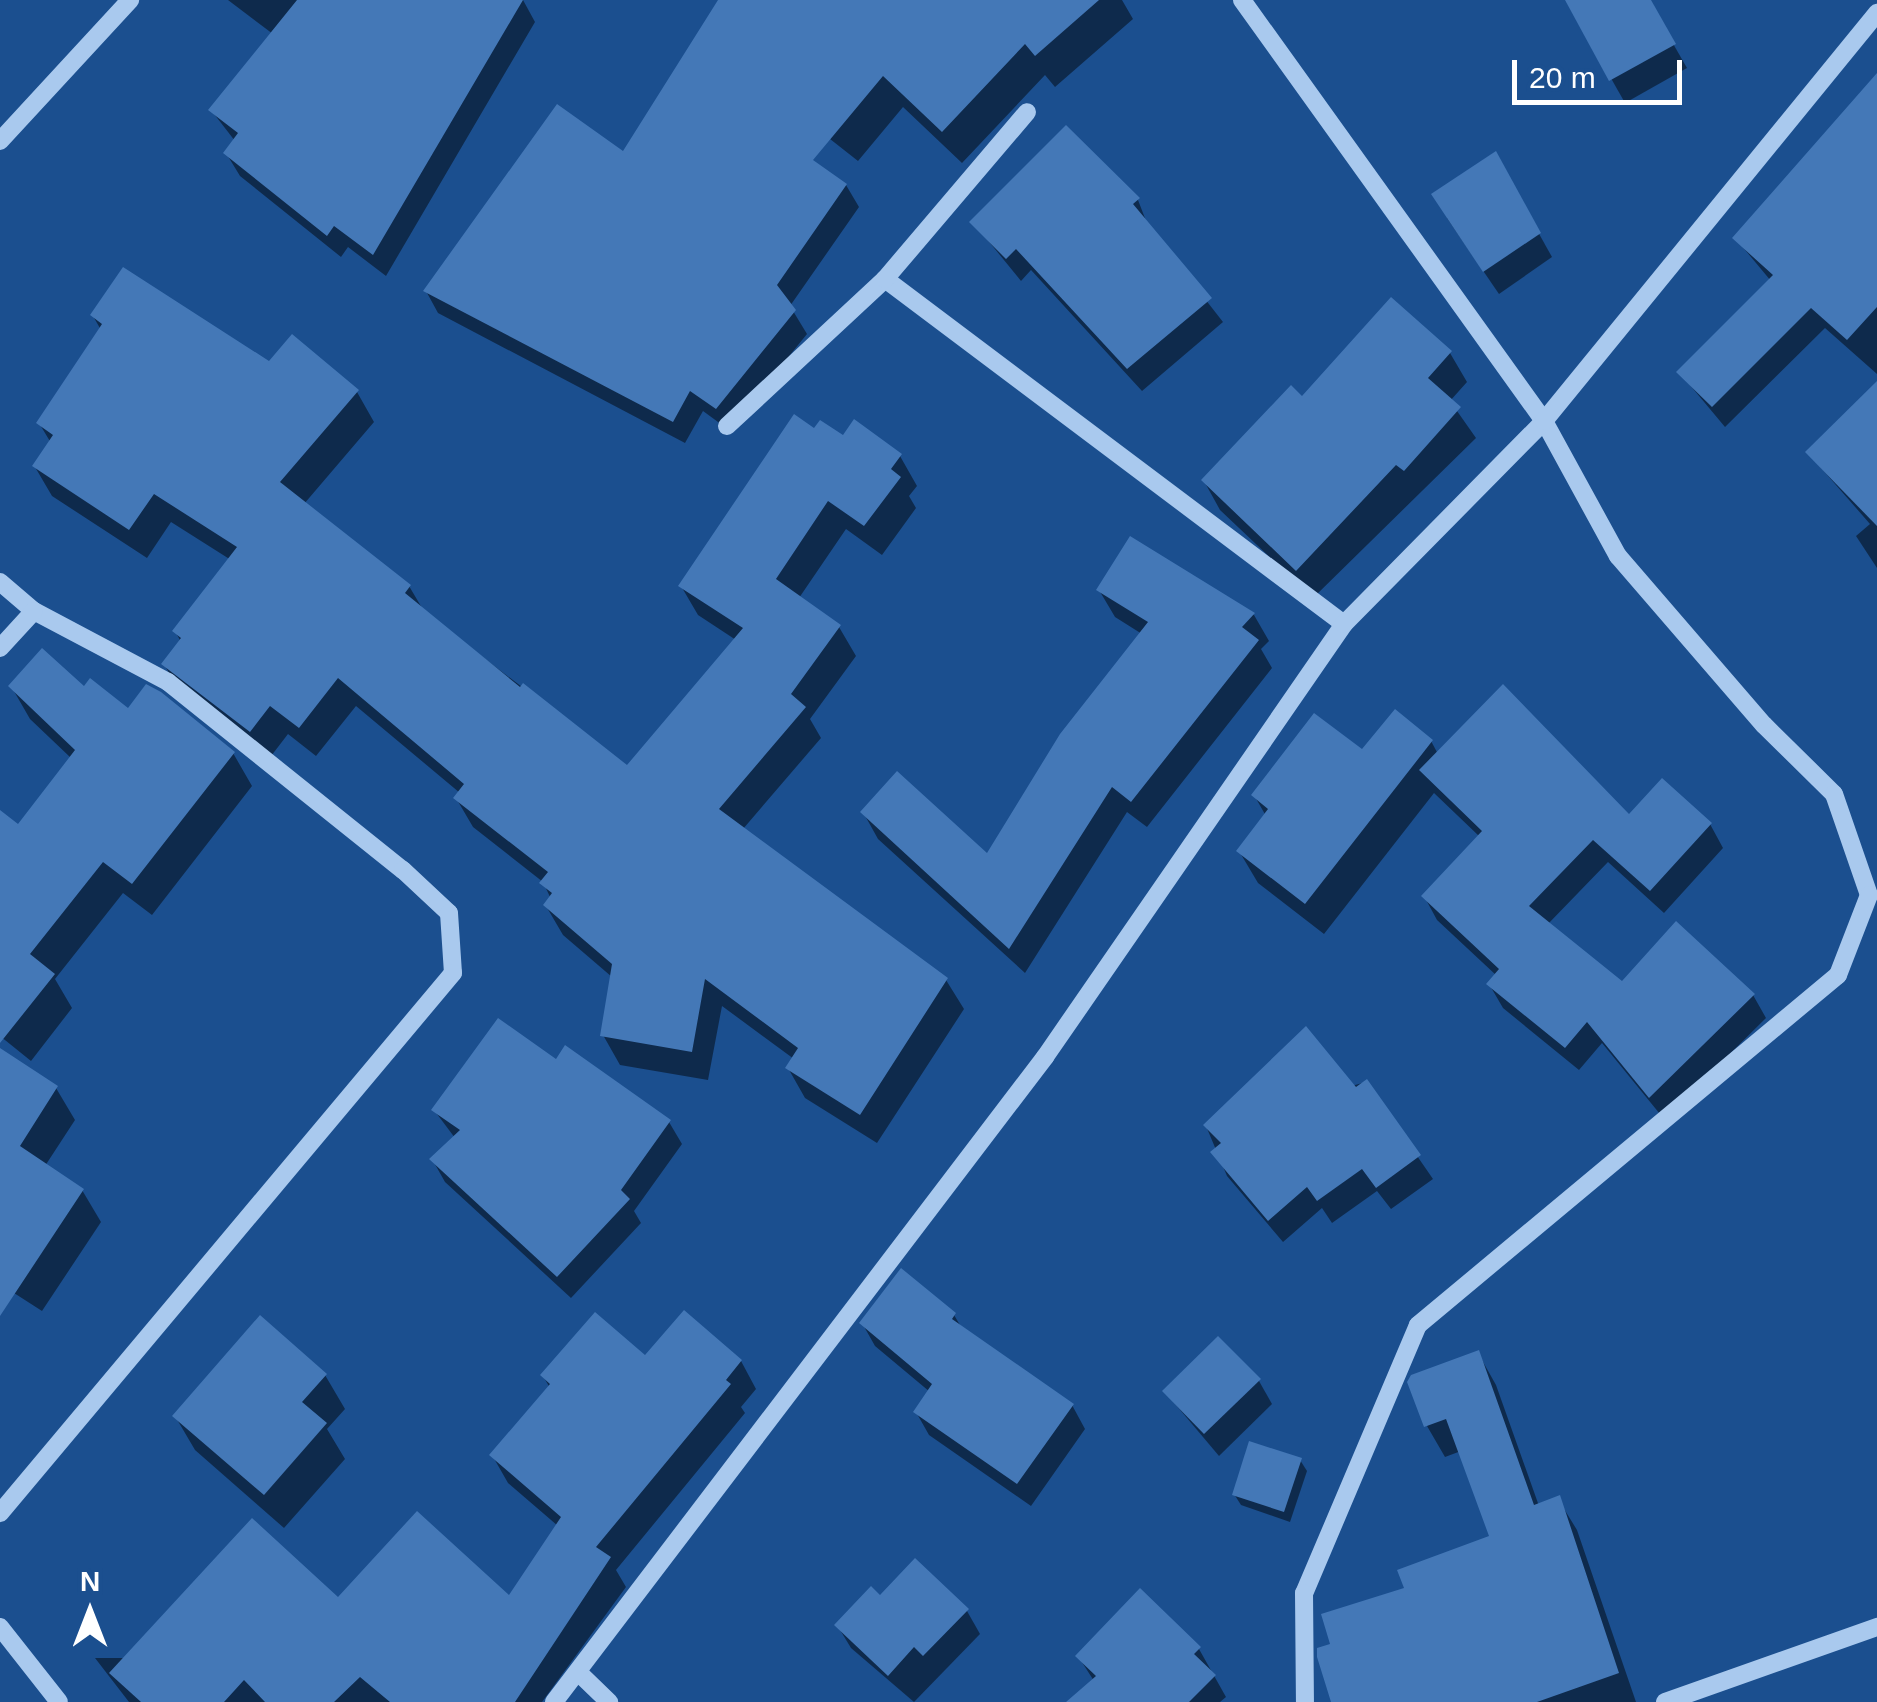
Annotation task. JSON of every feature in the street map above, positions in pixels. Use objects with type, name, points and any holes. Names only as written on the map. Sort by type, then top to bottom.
[{"type":"street","points":[[0,142],[130,0]]},
{"type":"street","points":[[1242,0],[1544,422],[1618,556],[1764,725],[1834,794],[1869,895],[1838,975],[1418,1325],[1304,1593],[1305,1702]]},
{"type":"street","points":[[554,1702],[1045,1058],[1344,624],[1544,422],[1877,10],[1872,0]]},
{"type":"street","points":[[727,426],[885,279],[1027,112]]},
{"type":"street","points":[[885,279],[1344,624]]},
{"type":"street","points":[[0,582],[34,611],[168,682],[403,870],[449,913],[453,973],[0,1512]]},
{"type":"street","points":[[0,648],[34,611]]},
{"type":"street","points":[[0,1626],[59,1702]]},
{"type":"street","points":[[1665,1702],[1877,1627]]},
{"type":"street","points":[[578,1673],[609,1702]]},
{"type":"building","points":[[297,0],[523,0],[373,255],[334,226],[327,236],[223,153],[238,133],[208,110]]},
{"type":"building","points":[[718,0],[1099,0],[1035,56],[1025,44],[942,132],[883,76],[813,160],[847,184],[777,285],[796,310],[716,409],[690,391],[673,422],[423,291],[557,104],[623,151]]},
{"type":"building","points":[[1565,0],[1651,0],[1676,44],[1609,81]]},
{"type":"building","points":[[1877,73],[1877,307],[1847,340],[1811,308],[1712,407],[1676,372],[1773,275],[1732,238]]},
{"type":"building","points":[[1066,125],[1140,198],[1133,204],[1212,298],[1127,369],[1016,249],[1006,259],[969,222]]},
{"type":"building","points":[[1496,151],[1541,233],[1483,272],[1431,194]]},
{"type":"building","points":[[123,267],[269,361],[292,334],[359,390],[280,482],[411,585],[405,593],[520,687],[523,683],[627,765],[743,628],[678,586],[794,414],[814,428],[820,420],[843,435],[854,419],[902,454],[891,469],[901,477],[864,526],[828,501],[776,579],[841,625],[791,694],[806,707],[719,809],[948,978],[860,1115],[785,1068],[798,1048],[705,979],[692,1052],[600,1036],[612,964],[543,905],[552,893],[539,883],[548,872],[453,798],[464,784],[338,678],[299,728],[270,706],[250,732],[161,664],[181,638],[172,631],[237,547],[154,494],[129,530],[32,466],[53,435],[36,423],[102,324],[90,315]]},
{"type":"building","points":[[1391,297],[1452,351],[1428,378],[1461,407],[1404,471],[1396,465],[1296,571],[1201,480],[1291,385],[1302,396]]},
{"type":"building","points":[[1877,381],[1877,526],[1805,452]]},
{"type":"building","points":[[1130,536],[1255,613],[1242,627],[1259,640],[1131,802],[1112,787],[1009,949],[860,812],[897,771],[987,853],[1060,734],[1148,622],[1096,590]]},
{"type":"building","points":[[42,648],[84,686],[90,678],[128,708],[146,684],[161,692],[235,752],[132,884],[103,862],[30,954],[55,974],[0,1043],[0,810],[18,824],[75,750],[8,686]]},
{"type":"building","points":[[1503,684],[1629,814],[1662,778],[1712,823],[1650,891],[1593,840],[1529,906],[1622,981],[1676,921],[1755,994],[1649,1098],[1587,1022],[1565,1048],[1486,984],[1499,969],[1421,896],[1482,831],[1419,770]]},
{"type":"building","points":[[1395,709],[1433,740],[1305,904],[1236,851],[1268,809],[1251,795],[1314,713],[1362,749]]},
{"type":"building","points":[[498,1018],[556,1059],[565,1045],[671,1120],[621,1190],[630,1199],[557,1277],[429,1159],[460,1130],[431,1110]]},
{"type":"building","points":[[1306,1026],[1356,1087],[1367,1079],[1421,1155],[1376,1188],[1362,1169],[1317,1201],[1307,1187],[1268,1221],[1210,1152],[1221,1143],[1203,1125]]},
{"type":"building","points":[[0,1048],[58,1086],[20,1146],[84,1189],[0,1316]]},
{"type":"building","points":[[901,1268],[956,1313],[952,1319],[1074,1404],[1017,1484],[913,1412],[932,1384],[859,1323]]},
{"type":"building","points":[[684,1310],[742,1360],[726,1380],[731,1384],[596,1547],[611,1557],[515,1702],[390,1702],[360,1677],[334,1702],[265,1702],[244,1680],[224,1702],[141,1702],[109,1673],[252,1518],[338,1597],[417,1511],[509,1595],[561,1517],[489,1455],[550,1384],[540,1375],[595,1312],[645,1355]]},
{"type":"building","points":[[260,1315],[327,1374],[302,1402],[327,1423],[264,1495],[172,1416]]},
{"type":"building","points":[[1218,1336],[1261,1379],[1204,1434],[1162,1391]]},
{"type":"building","points":[[1479,1350],[1534,1505],[1560,1495],[1619,1673],[1537,1702],[1331,1702],[1317,1657],[1317,1648],[1330,1644],[1321,1614],[1404,1588],[1397,1570],[1489,1536],[1446,1419],[1424,1427],[1407,1382],[1411,1375]]},
{"type":"building","points":[[1249,1441],[1302,1458],[1284,1512],[1232,1495]]},
{"type":"building","points":[[915,1558],[969,1609],[923,1656],[914,1647],[888,1676],[834,1625],[871,1586],[880,1595]]},
{"type":"building","points":[[1140,1588],[1201,1647],[1194,1654],[1216,1675],[1189,1702],[1066,1702],[1096,1676],[1075,1656]]}]
